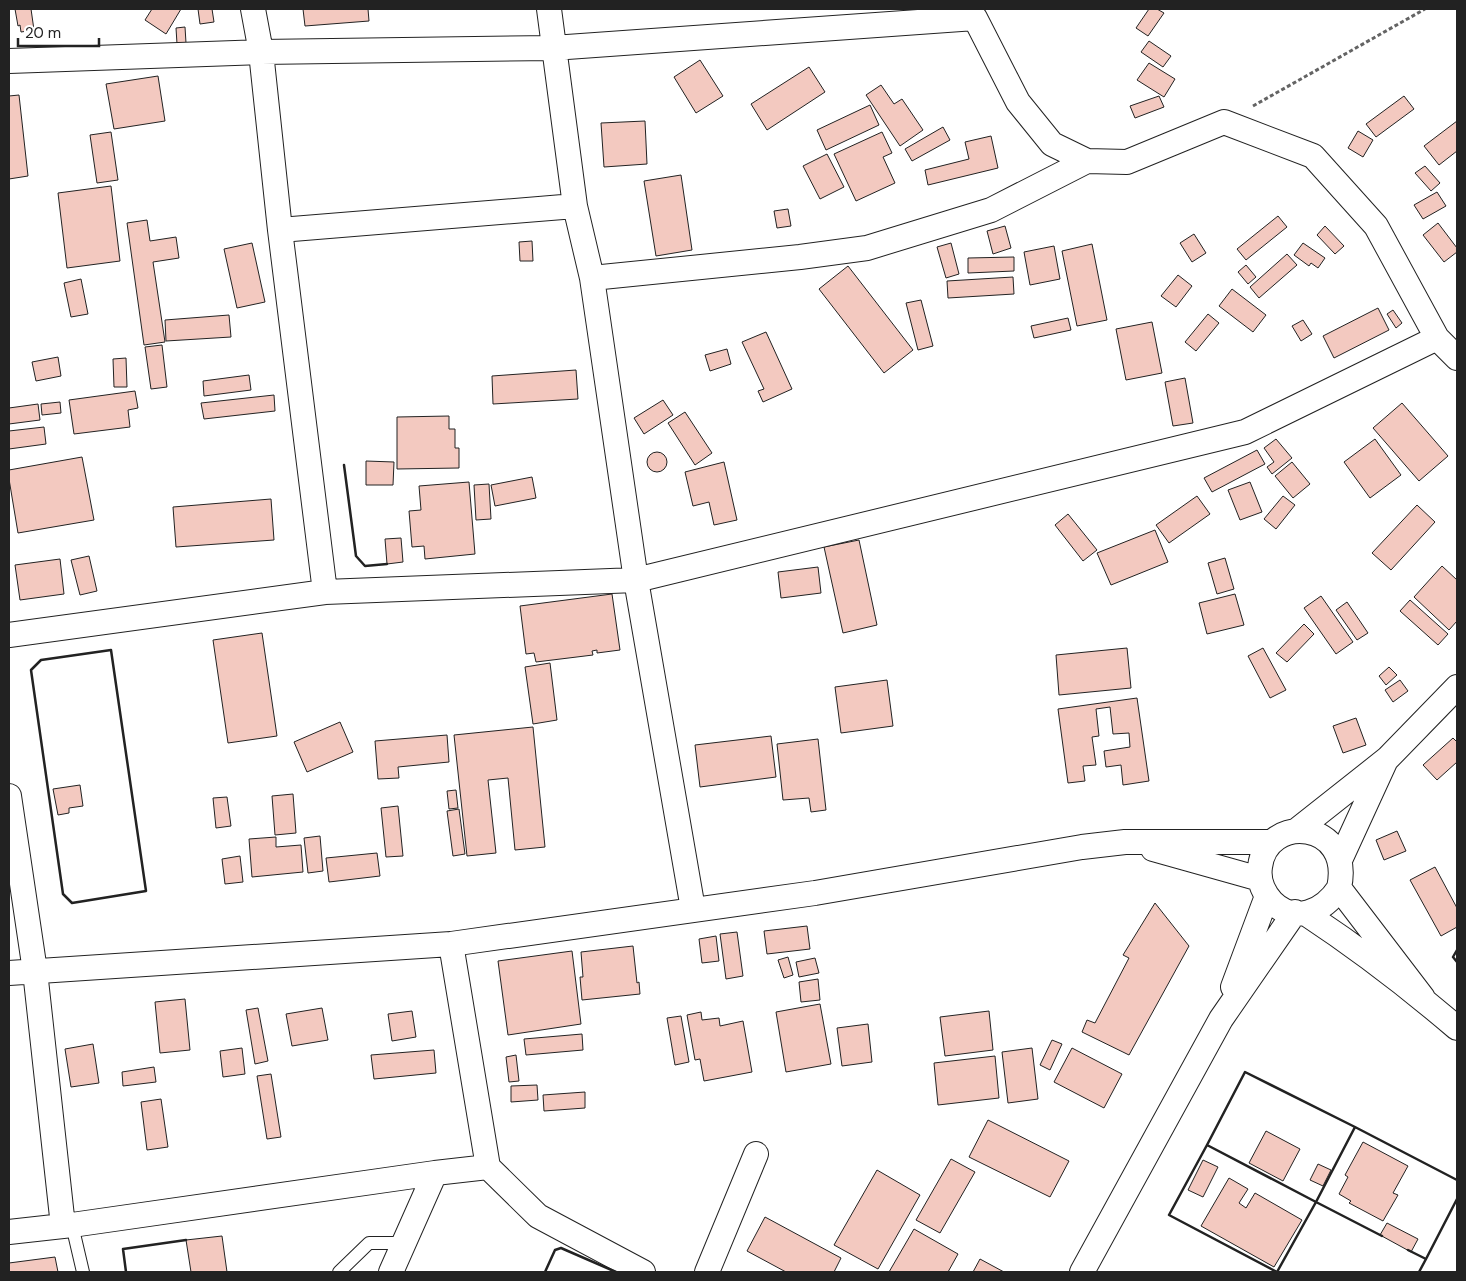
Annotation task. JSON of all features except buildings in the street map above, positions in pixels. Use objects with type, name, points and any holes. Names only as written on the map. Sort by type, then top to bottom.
[{"type":"street","points":[[253,9],[261,52],[280,230],[326,592]]},
{"type":"street","points":[[549,9],[575,206],[592,278],[636,580],[693,909]]},
{"type":"street","points":[[9,61],[261,52],[553,48],[971,13],[1018,102],[1052,144],[1087,160],[1127,162],[1224,122],[1313,156],[1376,226],[1437,338],[1457,358]]},
{"type":"street","points":[[592,278],[800,257],[867,248],[991,210],[1087,160]]},
{"type":"street","points":[[280,230],[575,206]]},
{"type":"street","points":[[9,634],[326,592],[636,580],[1245,432],[1437,338]]},
{"type":"street","points":[[1296,831],[1387,759],[1457,687]]},
{"type":"street","points":[[1340,860],[1387,759]]},
{"type":"street","points":[[9,796],[35,971],[68,1226]]},
{"type":"street","points":[[1082,1272],[1221,1019],[1300,913],[1323,907],[1332,899],[1339,888],[1342,874],[1340,860],[1334,847],[1323,837],[1310,832],[1296,831],[1282,835],[1271,842],[1260,863],[1264,888],[1275,905],[1286,911],[1300,913],[1330,930],[1422,998],[1457,1028]]},
{"type":"street","points":[[1125,842],[1264,888]]},
{"type":"street","points":[[9,973],[451,944],[815,892],[1034,854],[1125,842],[1271,842]]},
{"type":"street","points":[[1221,1019],[1264,888]]},
{"type":"street","points":[[1339,888],[1422,998]]},
{"type":"street","points":[[451,944],[488,1167],[538,1216],[643,1272]]},
{"type":"street","points":[[707,1272],[756,1154]]},
{"type":"street","points":[[9,1232],[68,1226],[488,1167]]},
{"type":"street","points":[[391,1272],[436,1173]]},
{"type":"lane","points":[[68,1226],[83,1272]]},
{"type":"lane","points":[[339,1272],[369,1243],[404,1243]]},
{"type":"path","points":[[1224,122],[1425,9]]},
{"type":"wall","points":[[344,465],[356,556],[365,566],[387,564]]},
{"type":"wall","points":[[111,650],[146,891],[72,903],[63,894],[31,670],[41,660],[111,650]]},
{"type":"wall","points":[[1457,950],[1453,957],[1457,962]]},
{"type":"wall","points":[[1245,1072],[1355,1127],[1316,1202],[1207,1145],[1245,1072]]},
{"type":"wall","points":[[1354,1129],[1355,1127],[1457,1180]]},
{"type":"wall","points":[[1207,1145],[1316,1202],[1277,1272],[1169,1215],[1207,1145]]},
{"type":"wall","points":[[1408,1250],[1426,1259],[1457,1199]]},
{"type":"wall","points":[[1316,1202],[1382,1236]]},
{"type":"wall","points":[[126,1272],[123,1249],[186,1240]]},
{"type":"wall","points":[[545,1272],[555,1250],[561,1248],[616,1272]]},
{"type":"wall","points":[[1419,1272],[1426,1259]]}]
